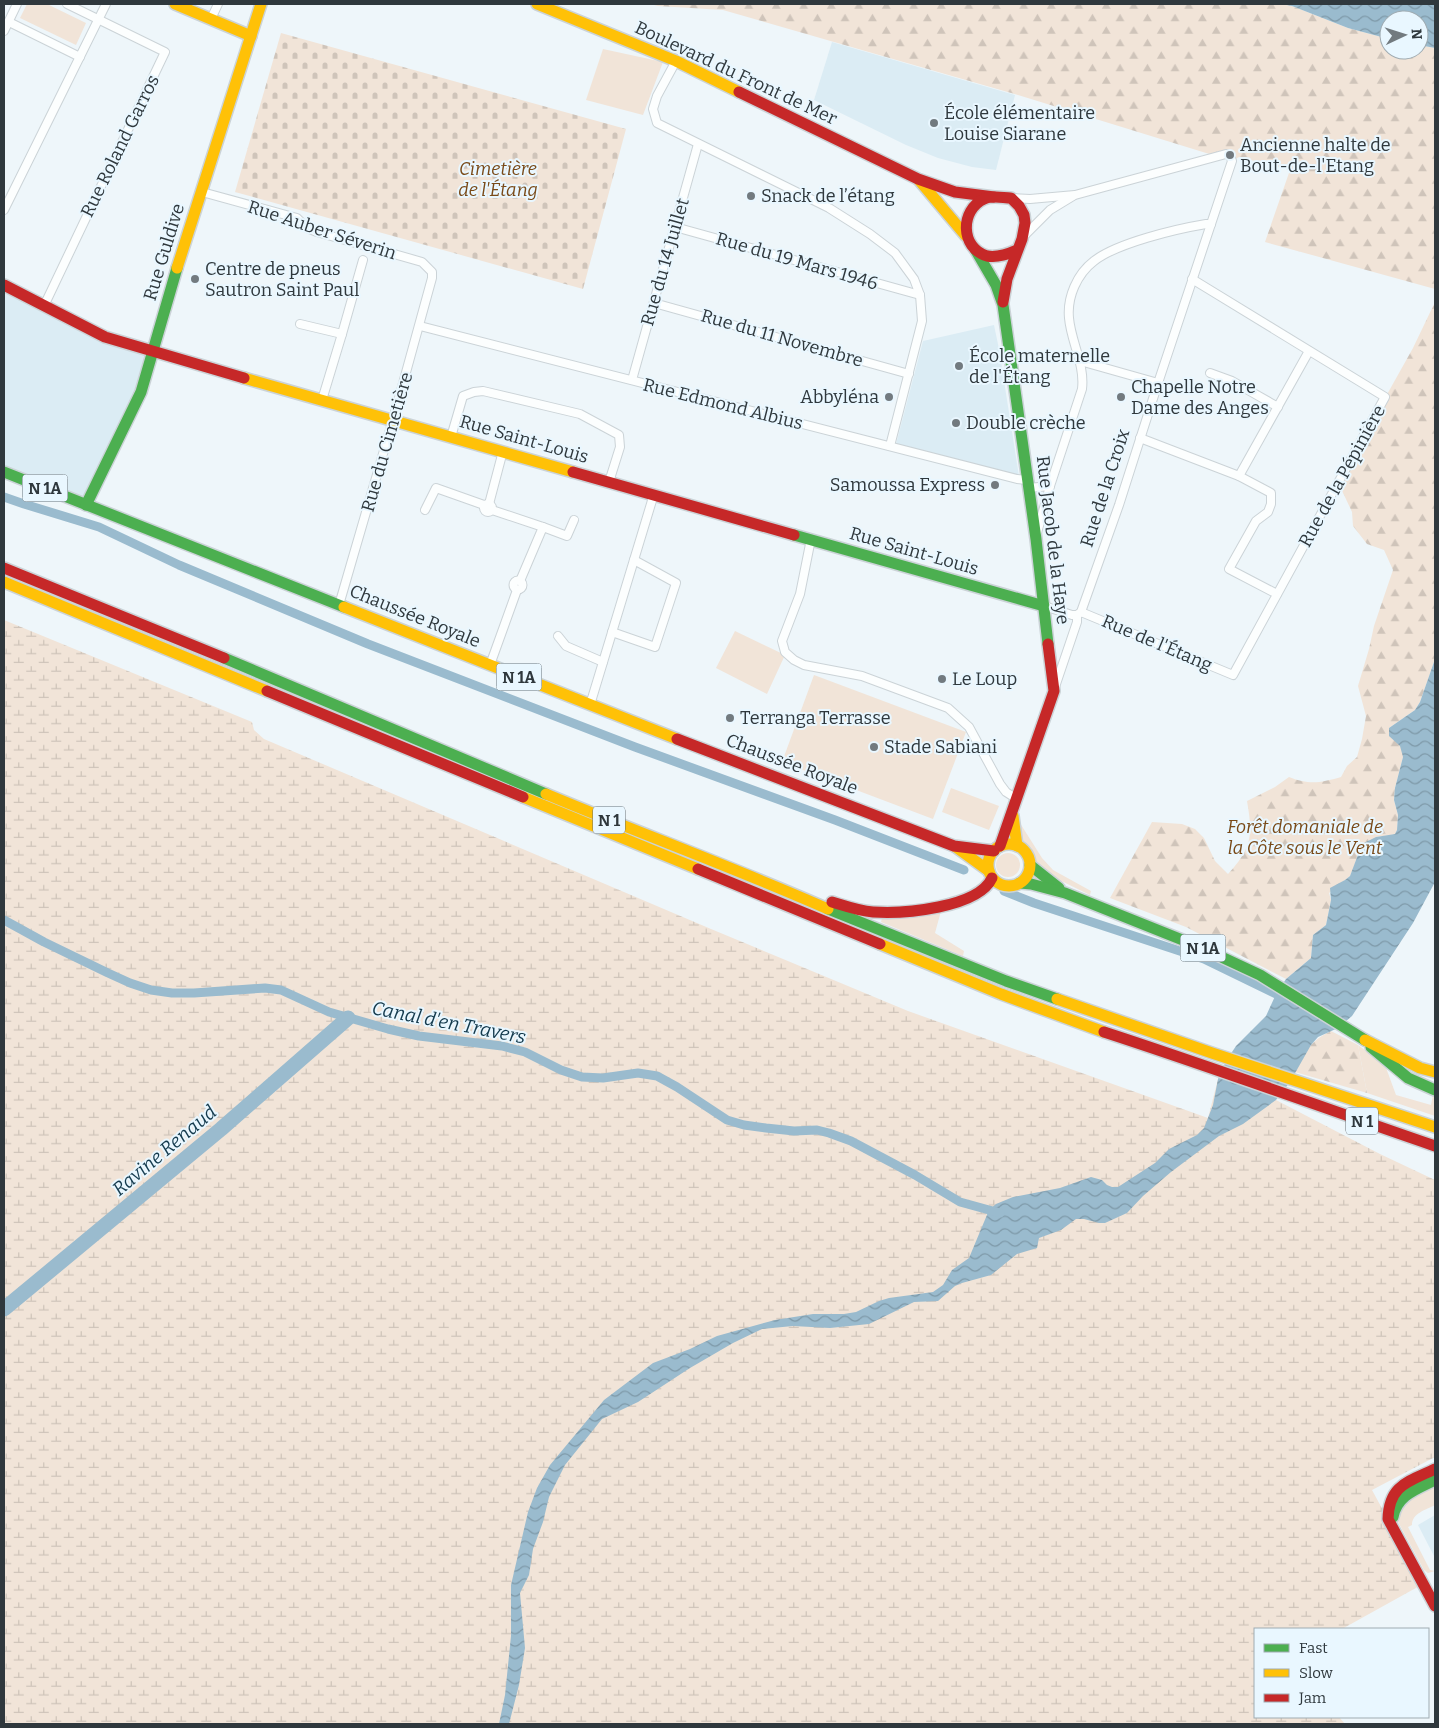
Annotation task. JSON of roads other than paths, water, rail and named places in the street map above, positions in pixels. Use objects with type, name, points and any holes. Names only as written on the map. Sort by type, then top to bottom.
[{"type":"main road","points":[[175,4],[251,36]]},
{"type":"main road","name":"Rue Guldive","points":[[86,505],[141,392],[261,4]]},
{"type":"main road","name":"Boulevard du Front de Mer","points":[[537,4],[676,61],[918,179],[955,192],[994,197]]},
{"type":"main road","name":"Boulevard du Front de Mer","points":[[918,179],[966,236]]},
{"type":"main road","points":[[994,197],[1012,198],[1024,215],[1026,225],[1025,235],[1018,250],[1004,256],[984,255],[975,249],[966,236],[966,223],[970,213],[976,205],[984,200],[994,197]]},
{"type":"main road","name":"Rue Jacob de la Haye","points":[[975,249],[996,285],[1002,305],[1036,539],[1054,691]]},
{"type":"main road","name":"Rue Jacob de la Haye","points":[[1002,305],[1007,276],[1018,250]]},
{"type":"main road","name":"Rue Saint-Louis","points":[[4,285],[105,337],[152,352],[1044,606]]},
{"type":"main road","name":"Chaussée Royale","points":[[4,472],[590,705],[954,846],[990,874]]},
{"type":"main road","name":"N 1","points":[[4,568],[336,704],[625,827],[778,887],[841,915],[1006,981],[1212,1053],[1435,1127]]},
{"type":"main road","name":"N 1","points":[[4,582],[918,961],[1098,1030],[1202,1064],[1435,1146]]},
{"type":"main road","name":"Rue de la Croix","points":[[997,848],[1013,812],[1054,691]]},
{"type":"main road","name":"Rue de la Croix","points":[[1013,812],[1017,846]]},
{"type":"main road","points":[[778,887],[862,911],[894,912],[934,907],[962,900],[983,890],[990,874],[990,856],[997,848],[1008,844],[1017,846],[1026,854],[1030,866],[1027,875],[1020,883],[1008,886],[997,883],[990,874]]},
{"type":"main road","name":"Chaussée Royale","points":[[954,846],[997,848]]},
{"type":"main road","name":"N 1A","points":[[1030,866],[1065,893]]},
{"type":"main road","name":"N 1A","points":[[1020,883],[1065,893],[1200,947],[1260,975],[1362,1039],[1411,1082],[1435,1090]]},
{"type":"main road","name":"N 1A","points":[[1362,1039],[1420,1068],[1435,1072]]},
{"type":"main road","points":[[1351,1117],[1435,1156]]},
{"type":"main road","points":[[1435,1470],[1399,1487],[1392,1495],[1388,1506],[1388,1519],[1435,1606]]},
{"type":"main road","points":[[1396,1532],[1393,1515],[1396,1504],[1404,1496],[1435,1480]]},
{"type":"street","points":[[4,31],[17,4]]},
{"type":"street","points":[[67,4],[99,19]]},
{"type":"street","points":[[4,210],[106,4]]},
{"type":"street","points":[[211,19],[218,4]]},
{"type":"street","name":"Rue Roland Garros","points":[[44,306],[165,52],[99,19]]},
{"type":"street","points":[[8,22],[80,57]]},
{"type":"street","points":[[676,61],[657,96],[653,109],[657,123],[829,208],[870,234],[895,253],[914,279],[920,295],[922,321],[890,446]]},
{"type":"street","name":"Rue du 14 Juillet","points":[[632,380],[698,144]]},
{"type":"street","name":"Rue de la Croix","points":[[1012,198],[1030,199],[1075,194],[1226,154],[1230,155],[1232,161],[1054,691]]},
{"type":"street","name":"Rue Auber Séverin","points":[[202,192],[297,218],[307,228],[317,232],[422,262],[432,272],[432,278]]},
{"type":"street","name":"Rue de la Croix","points":[[1025,235],[1050,210],[1075,194]]},
{"type":"street","points":[[1036,539],[1050,486],[1082,389],[1083,381],[1080,361],[1069,318],[1070,295],[1077,280],[1093,261],[1113,250],[1154,236],[1189,227],[1211,224]]},
{"type":"street","name":"Rue du 19 Mars 1946","points":[[675,227],[920,295]]},
{"type":"street","name":"Rue Auber Séverin","points":[[322,400],[363,260]]},
{"type":"street","name":"Rue du Cimetière","points":[[339,605],[393,421],[432,278]]},
{"type":"street","name":"Rue de la Pépinière","points":[[1192,279],[1385,397],[1233,675]]},
{"type":"street","name":"Rue du 11 Novembre","points":[[654,303],[909,374]]},
{"type":"street","points":[[300,324],[342,334]]},
{"type":"street","name":"Rue Edmond Albius","points":[[420,326],[1017,479],[1028,484],[1050,486]]},
{"type":"street","points":[[1239,476],[1309,350]]},
{"type":"street","points":[[1080,361],[1158,383]]},
{"type":"street","points":[[1210,374],[1232,381],[1278,407]]},
{"type":"street","points":[[451,437],[463,396],[474,392],[483,391],[580,414],[618,435],[620,447],[609,482]]},
{"type":"street","points":[[1140,438],[1239,476],[1271,493],[1271,504],[1268,512],[1256,520],[1229,569],[1277,594]]},
{"type":"street","points":[[488,506],[502,451]]},
{"type":"street","points":[[424,510],[436,488],[567,536],[574,520]]},
{"type":"street","points":[[590,705],[654,494]]},
{"type":"street","points":[[490,665],[517,590],[514,588],[514,584],[520,581],[543,527]]},
{"type":"street","points":[[811,539],[800,594],[782,641],[785,652],[794,660],[804,665],[862,676],[948,708],[969,727],[1000,784],[1006,792],[1017,799]]},
{"type":"street","points":[[612,632],[655,646],[676,583],[634,560]]},
{"type":"street","name":"Rue de l'Étang","points":[[1044,606],[1072,615],[1079,613],[1233,675]]},
{"type":"street","points":[[558,636],[566,646],[603,662]]},
{"type":"water","points":[[1281,4],[1435,4],[1435,48],[1429,47],[1429,10],[1379,10],[1379,36],[1348,28],[1292,6]]},
{"type":"water","points":[[1435,659],[1435,882],[1413,923],[1352,1016],[1338,1028],[1318,1037],[1311,1045],[1290,1082],[1276,1100],[1243,1124],[1219,1136],[1171,1172],[1143,1196],[1127,1213],[1105,1223],[1076,1219],[1061,1230],[1039,1238],[1037,1248],[1017,1254],[991,1275],[955,1286],[938,1301],[914,1302],[869,1324],[830,1328],[793,1326],[762,1329],[733,1343],[690,1368],[638,1402],[602,1419],[565,1465],[549,1497],[543,1522],[533,1549],[529,1575],[520,1593],[525,1648],[519,1685],[509,1724],[499,1724],[505,1695],[511,1636],[511,1585],[528,1512],[537,1488],[550,1465],[604,1400],[653,1363],[717,1336],[775,1320],[813,1314],[856,1312],[889,1298],[933,1292],[943,1285],[952,1270],[969,1258],[989,1210],[996,1204],[1013,1197],[1060,1188],[1091,1177],[1102,1180],[1112,1187],[1118,1187],[1155,1163],[1169,1149],[1197,1135],[1204,1128],[1213,1105],[1218,1079],[1226,1061],[1236,1046],[1266,1016],[1276,994],[1286,979],[1311,958],[1313,935],[1326,925],[1331,900],[1330,888],[1350,876],[1362,844],[1376,837],[1395,834],[1397,830],[1398,815],[1394,800],[1403,757],[1400,746],[1389,736],[1389,728],[1415,710],[1420,702]]},
{"type":"waterway","points":[[4,497],[99,527],[179,565],[368,644],[635,747],[835,820],[964,870]]},
{"type":"waterway","points":[[1004,891],[1034,903],[1204,959],[1276,994]]},
{"type":"waterway","name":"Canal d'en Travers","points":[[4,920],[108,973],[151,990],[172,993],[265,988],[281,990],[329,1012],[388,1029],[419,1036],[502,1046],[525,1052],[561,1070],[582,1077],[603,1078],[638,1073],[657,1076],[727,1120],[766,1128],[794,1131],[817,1130],[829,1133],[851,1141],[915,1175],[960,1202],[1000,1213]]},
{"type":"waterway","name":"Ravine Renaud","points":[[4,1309],[221,1129],[348,1018]]},
{"type":"place","name":"École élémentaire Louise Siarane","points":[[934,123]]},
{"type":"place","name":"Ancienne halte de Bout-de-l'Etang","points":[[1230,155]]},
{"type":"place","name":"Snack de l’étang","points":[[751,196]]},
{"type":"place","name":"Centre de pneus Sautron Saint Paul","points":[[195,279]]},
{"type":"place","name":"École maternelle de l'Étang","points":[[959,366]]},
{"type":"place","name":"Abbyléna","points":[[889,397]]},
{"type":"place","name":"Chapelle Notre Dame des Anges","points":[[1121,397]]},
{"type":"place","name":"Double crèche","points":[[956,423]]},
{"type":"place","name":"Samoussa Express","points":[[995,485]]},
{"type":"place","name":"Le Loup","points":[[942,679]]},
{"type":"place","name":"Terranga Terrasse","points":[[730,718]]},
{"type":"place","name":"Stade Sabiani","points":[[874,747]]},
{"type":"park label","name":"Cimetière de l'Étang","points":[[498,179]]},
{"type":"park label","name":"Forêt domaniale de la Côte sous le Vent","points":[[1305,838]]}]
